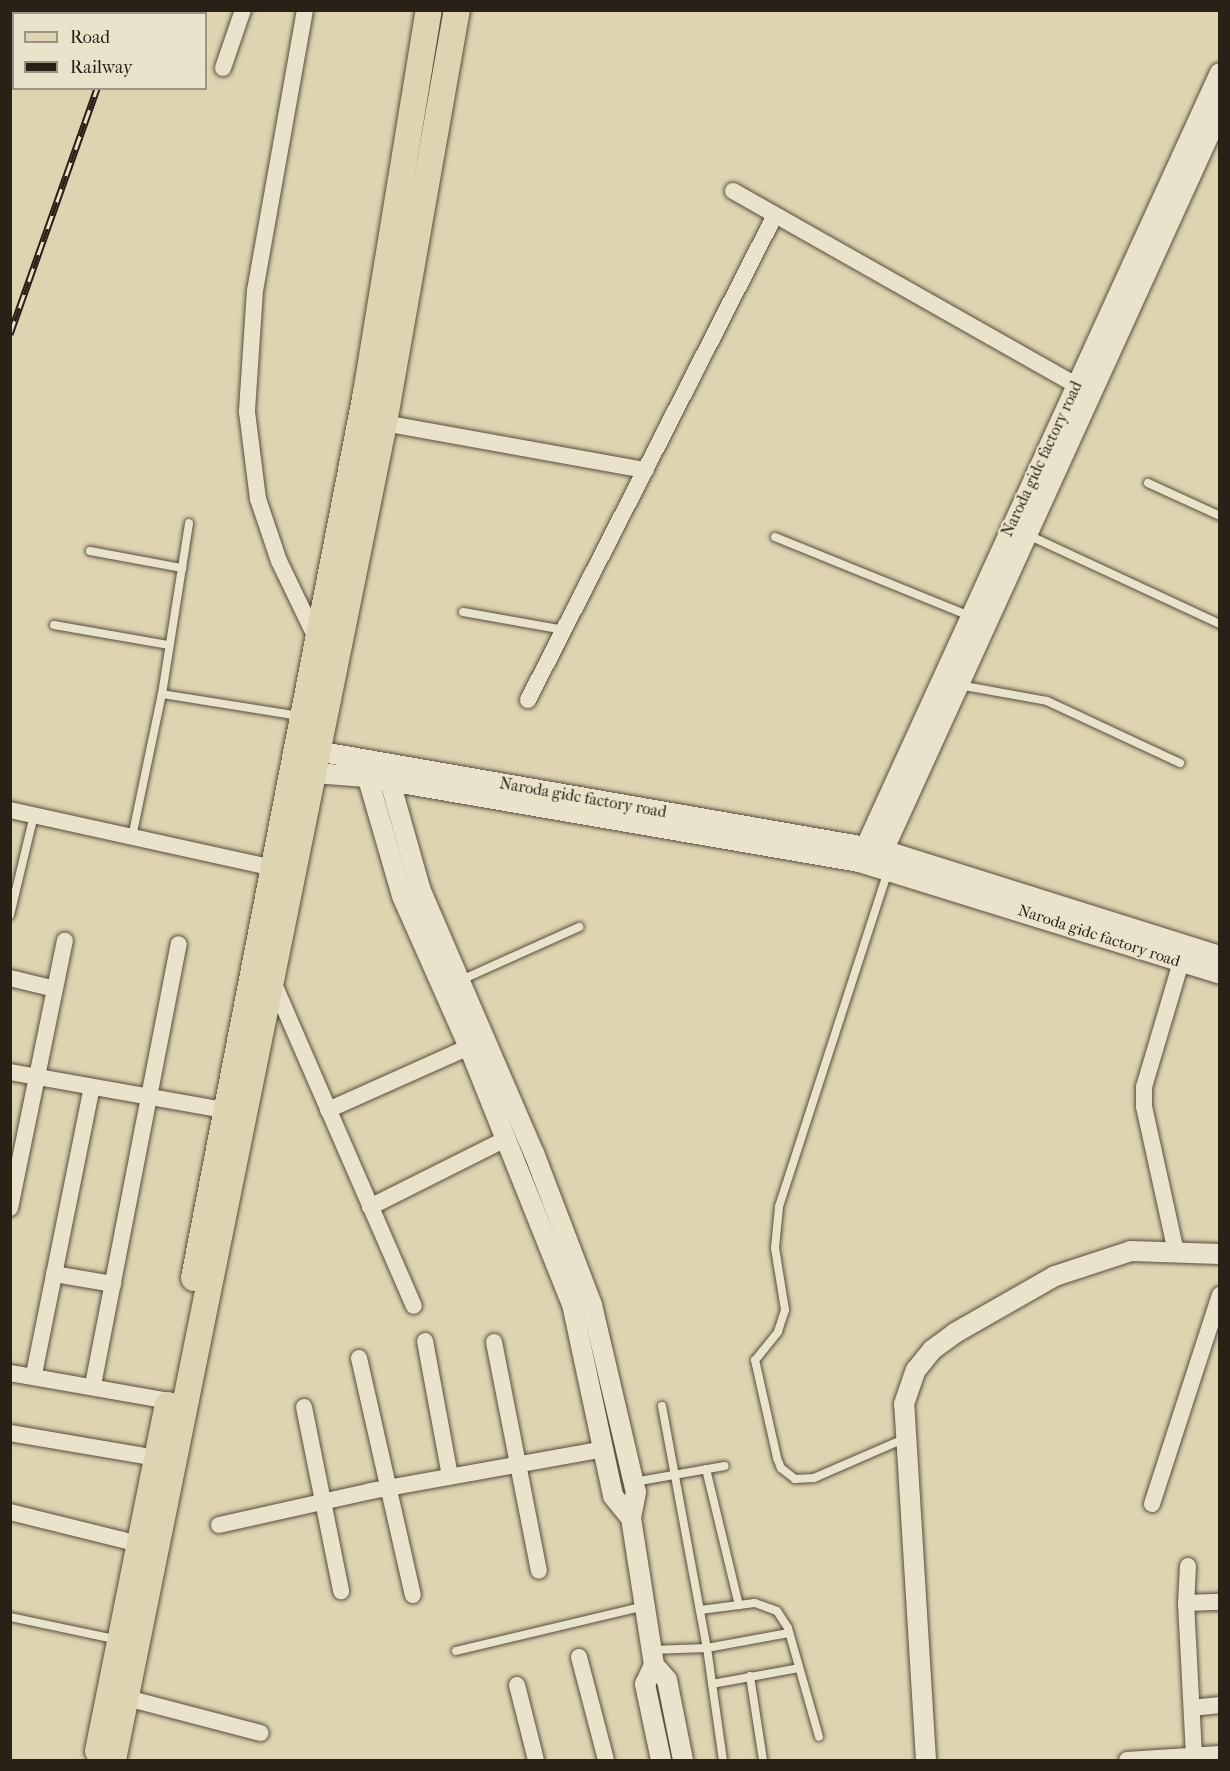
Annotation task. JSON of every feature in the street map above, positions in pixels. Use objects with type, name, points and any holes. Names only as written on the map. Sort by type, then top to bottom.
[{"type":"main road","points":[[314,718],[319,644],[366,393],[429,10]]},
{"type":"main road","points":[[113,1761],[273,982],[314,718],[384,423],[457,10]]},
{"type":"main road","points":[[96,1761],[274,868],[306,761]]},
{"type":"street","points":[[223,68],[243,10]]},
{"type":"street","points":[[305,10],[255,290],[247,412],[258,500],[279,561],[319,644]]},
{"type":"street","name":"Naroda gidc factory road","points":[[875,859],[970,616],[1220,73]]},
{"type":"street","name":"Naroda gidc factory road","points":[[875,859],[1220,111]]},
{"type":"street","points":[[733,191],[1076,385]]},
{"type":"street","points":[[528,700],[775,215]]},
{"type":"street","points":[[384,423],[646,470]]},
{"type":"street","name":"Naroda gidc factory road","points":[[306,761],[365,768],[875,859],[1220,956]]},
{"type":"street","points":[[365,768],[402,896],[469,1047],[572,1304],[613,1496],[632,1518]]},
{"type":"street","points":[[387,772],[421,891],[534,1153],[592,1305],[634,1482],[632,1518],[653,1658],[667,1680],[683,1761]]},
{"type":"street","points":[[10,810],[274,868]]},
{"type":"street","name":"Naroda gidc factory road","points":[[875,859],[1220,974]]},
{"type":"street","points":[[10,1208],[65,941]]},
{"type":"street","points":[[93,1386],[179,944]]},
{"type":"street","points":[[1176,1252],[1144,1107],[1144,1087],[1181,962]]},
{"type":"street","points":[[10,978],[55,988]]},
{"type":"street","points":[[273,982],[414,1306]]},
{"type":"street","points":[[328,1110],[469,1047]]},
{"type":"street","points":[[10,1072],[224,1110]]},
{"type":"street","points":[[34,1374],[92,1087]]},
{"type":"street","points":[[370,1207],[506,1139]]},
{"type":"street","points":[[926,1761],[904,1404],[910,1384],[932,1350],[956,1333],[1055,1276],[1131,1251],[1220,1254]]},
{"type":"street","points":[[54,1274],[113,1284]]},
{"type":"street","points":[[1152,1504],[1220,1294]]},
{"type":"street","points":[[425,1341],[450,1476]]},
{"type":"street","points":[[494,1342],[539,1571]]},
{"type":"street","points":[[359,1358],[413,1595]]},
{"type":"street","points":[[10,1373],[34,1374],[169,1401]]},
{"type":"street","points":[[304,1407],[341,1591]]},
{"type":"street","points":[[10,1433],[156,1458]]},
{"type":"street","points":[[219,1526],[388,1487],[517,1462],[604,1449]]},
{"type":"street","points":[[10,1512],[139,1544]]},
{"type":"street","points":[[1188,1566],[1186,1603],[1194,1756]]},
{"type":"street","points":[[1186,1603],[1220,1602]]},
{"type":"street","points":[[579,1657],[606,1761]]},
{"type":"street","points":[[653,1658],[645,1684],[661,1761]]},
{"type":"street","points":[[517,1685],[536,1761]]},
{"type":"street","points":[[127,1698],[260,1733]]},
{"type":"street","points":[[1192,1708],[1220,1706]]},
{"type":"street","points":[[1127,1761],[1220,1754]]},
{"type":"lane","points":[[1148,483],[1220,516]]},
{"type":"lane","points":[[132,837],[162,694],[189,523]]},
{"type":"lane","points":[[1026,534],[1220,624]]},
{"type":"lane","points":[[775,537],[970,616]]},
{"type":"lane","points":[[90,551],[182,568]]},
{"type":"lane","points":[[463,612],[564,630]]},
{"type":"lane","points":[[54,625],[169,645]]},
{"type":"lane","points":[[956,684],[1047,701],[1180,763]]},
{"type":"lane","points":[[162,694],[314,718]]},
{"type":"lane","points":[[10,915],[34,815]]},
{"type":"lane","points":[[875,859],[779,1207],[775,1248],[785,1310],[778,1332],[755,1360],[777,1458],[781,1468],[795,1479],[814,1478],[907,1438]]},
{"type":"lane","points":[[458,981],[579,927]]},
{"type":"lane","points":[[662,1406],[707,1648],[723,1761]]},
{"type":"lane","points":[[634,1482],[725,1466]]},
{"type":"lane","points":[[706,1469],[739,1605]]},
{"type":"lane","points":[[700,1610],[739,1605],[771,1605],[789,1634],[819,1737]]},
{"type":"lane","points":[[456,1651],[645,1606]]},
{"type":"lane","points":[[10,1617],[119,1640]]},
{"type":"lane","points":[[653,1658],[789,1634]]},
{"type":"lane","points":[[712,1684],[799,1668]]},
{"type":"lane","points":[[750,1676],[763,1761]]},
{"type":"railway","points":[[10,334],[96,90]]}]
